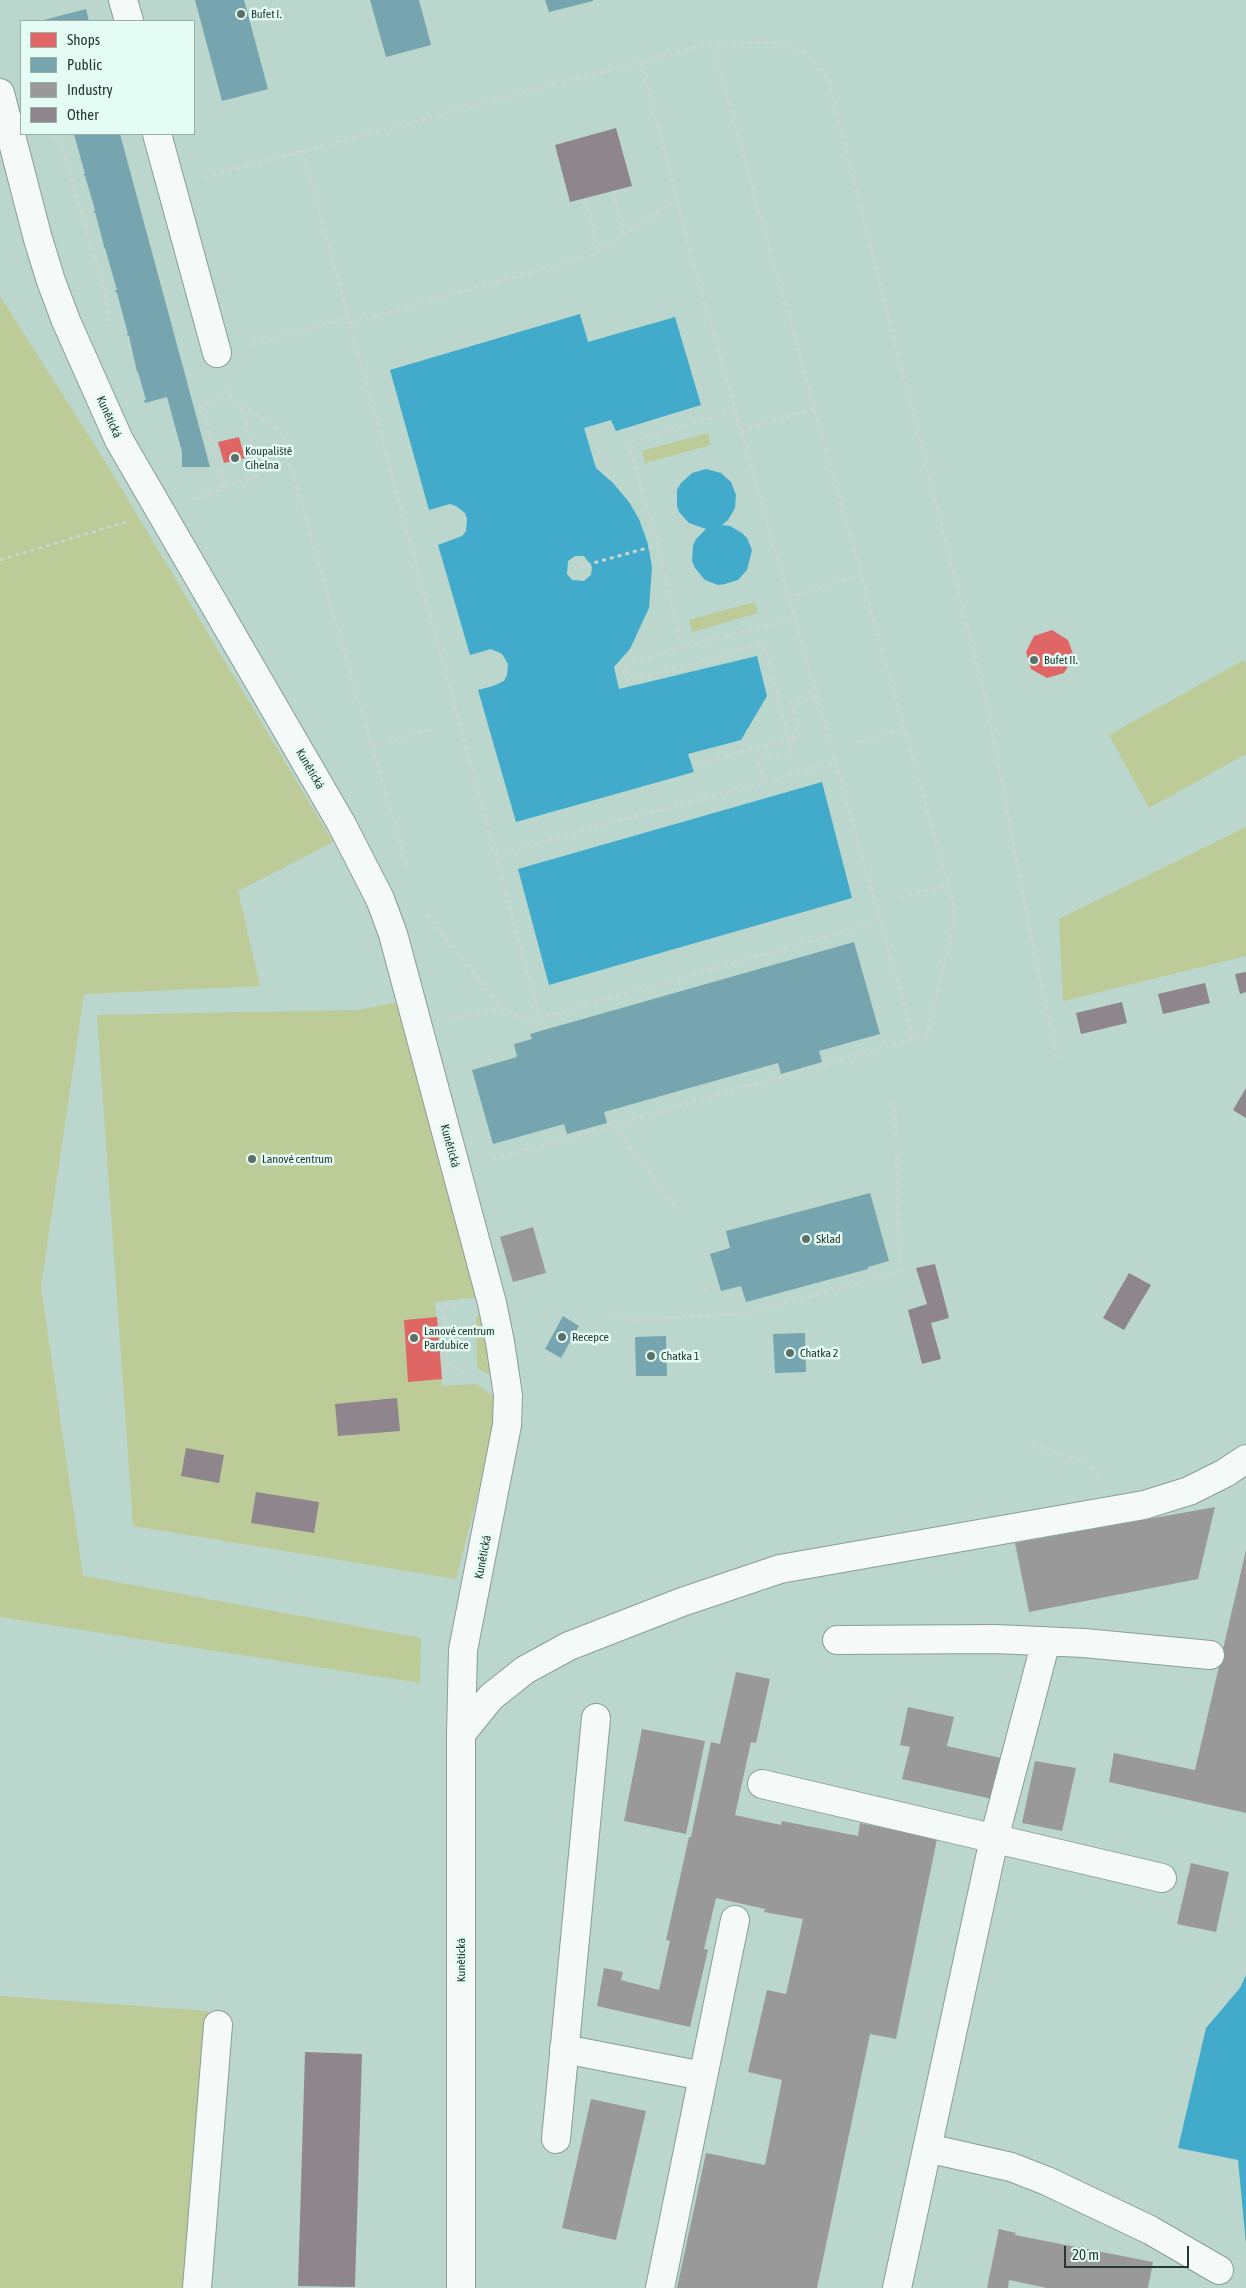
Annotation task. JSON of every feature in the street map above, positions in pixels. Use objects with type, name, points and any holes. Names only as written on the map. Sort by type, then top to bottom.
[{"type":"street","points":[[124,0],[129,20]]},
{"type":"street","name":"Kunětická","points":[[0,93],[38,239],[66,321],[118,440],[162,512],[341,823],[380,899],[394,934],[492,1304],[500,1342],[508,1395],[508,1425],[463,1650],[461,1734],[462,2288]]},
{"type":"street","points":[[157,135],[217,353]]},
{"type":"street","points":[[461,1734],[491,1697],[525,1670],[568,1646],[620,1625],[780,1569],[1144,1505],[1189,1491],[1246,1459]]},
{"type":"street","points":[[837,1640],[994,1639],[1046,1641],[1210,1655]]},
{"type":"street","points":[[897,2288],[994,1839],[1046,1641]]},
{"type":"street","points":[[556,2139],[596,1718]]},
{"type":"street","points":[[762,1784],[1162,1878]]},
{"type":"street","points":[[660,2288],[735,1920]]},
{"type":"street","points":[[197,2288],[218,2024]]},
{"type":"street","points":[[564,2049],[703,2076]]},
{"type":"street","points":[[927,2148],[1011,2167],[1046,2181],[1150,2230],[1219,2270]]},
{"type":"path","points":[[170,186],[712,43],[774,42],[805,52],[828,79],[986,700],[1028,921],[1058,1062]]},
{"type":"path","points":[[490,1151],[493,1160],[927,1035],[956,913],[712,43]]},
{"type":"path","points":[[641,62],[735,411],[914,1040]]},
{"type":"path","points":[[54,135],[66,160],[105,290],[110,327]]},
{"type":"path","points":[[303,151],[540,1018]]},
{"type":"path","points":[[613,191],[623,235]]},
{"type":"path","points":[[586,199],[598,252]]},
{"type":"path","points":[[350,323],[593,255],[677,199]]},
{"type":"path","points":[[348,318],[217,353],[230,397],[280,430],[410,876]]},
{"type":"path","points":[[222,488],[202,404],[230,397]]},
{"type":"path","points":[[0,560],[162,512],[259,475],[241,404]]},
{"type":"path","points":[[741,431],[815,408]]},
{"type":"path","points":[[682,647],[658,545],[628,442],[735,411]]},
{"type":"path","points":[[579,567],[658,545]]},
{"type":"path","points":[[788,598],[862,575]]},
{"type":"path","points":[[764,782],[758,761],[792,751],[764,644],[629,681],[625,666],[682,647],[794,619]]},
{"type":"path","points":[[697,764],[800,736],[791,703],[816,697]]},
{"type":"path","points":[[372,747],[434,728]]},
{"type":"path","points":[[859,742],[904,728]]},
{"type":"path","points":[[495,854],[834,763]]},
{"type":"path","points":[[901,896],[949,885]]},
{"type":"path","points":[[423,921],[422,912],[502,1008],[511,1014],[529,1019],[540,1018],[871,924],[878,918]]},
{"type":"path","points":[[452,1019],[502,1008]]},
{"type":"path","points":[[450,1010],[455,1028]]},
{"type":"path","points":[[611,1315],[632,1320],[748,1313],[901,1271],[895,1102]]},
{"type":"path","points":[[614,1126],[676,1209]]},
{"type":"path","points":[[703,1289],[719,1286]]},
{"type":"path","points":[[444,1307],[447,1362]]},
{"type":"path","points":[[1031,1444],[1085,1462],[1144,1505]]},
{"type":"green space","points":[[0,296],[106,463],[333,842],[238,891],[260,986],[84,994],[41,1287],[83,1576],[421,1638],[420,1683],[0,1617]]},
{"type":"green space","points":[[708,433],[711,445],[645,463],[642,451]]},
{"type":"green space","points":[[755,602],[758,613],[692,632],[689,620]]},
{"type":"green space","points":[[1244,660],[1246,664],[1246,754],[1149,808],[1109,735]]},
{"type":"green space","points":[[1246,827],[1246,956],[1063,1001],[1059,919]]},
{"type":"green space","name":"Lanové centrum","points":[[399,1002],[478,1297],[435,1302],[442,1386],[476,1384],[498,1399],[490,1447],[456,1579],[133,1526],[97,1015],[358,1010]]},
{"type":"green space","points":[[483,1315],[500,1381],[477,1368],[476,1317]]},
{"type":"green space","points":[[0,1996],[208,2011],[188,2288],[0,2288]]},
{"type":"water","points":[[580,314],[588,342],[675,317],[701,405],[616,431],[611,420],[584,428],[596,468],[613,483],[629,502],[639,519],[648,544],[652,567],[649,608],[630,649],[614,667],[619,689],[757,656],[767,696],[741,740],[688,754],[694,772],[516,822],[478,690],[504,681],[507,675],[508,664],[502,654],[491,649],[470,655],[438,545],[462,536],[466,531],[467,519],[465,513],[450,504],[429,510],[390,370]],"holes":[[[575,556],[584,556],[592,567],[591,575],[584,581],[572,580],[567,574],[568,561]]]},
{"type":"water","points":[[706,469],[721,473],[731,482],[736,495],[735,508],[728,520],[722,525],[730,526],[742,533],[747,538],[752,550],[747,570],[738,580],[718,585],[705,580],[692,561],[693,546],[696,539],[706,529],[689,523],[679,512],[677,506],[677,490],[681,483],[692,473]]},
{"type":"water","points":[[822,782],[852,898],[549,985],[518,869]]},
{"type":"water","points":[[1246,1975],[1246,2244],[1238,2160],[1178,2148],[1206,2028],[1240,1988]]},
{"type":"building: Shops","points":[[239,437],[245,458],[224,463],[218,442]]},
{"type":"building: Shops","points":[[1052,630],[1068,640],[1074,657],[1064,673],[1047,678],[1031,669],[1026,652],[1034,636]]},
{"type":"building: Shops","points":[[437,1317],[442,1379],[408,1382],[404,1320]]},
{"type":"building: Public","points":[[195,0],[244,0],[268,89],[222,101]]},
{"type":"building: Public","points":[[370,0],[419,0],[431,45],[386,57]]},
{"type":"building: Public","points":[[545,0],[593,0],[593,1],[549,12]]},
{"type":"building: Public","points":[[86,9],[89,20],[44,20]]},
{"type":"building: Public","points":[[74,135],[120,135],[210,467],[182,467],[182,452],[167,397],[145,403],[144,400],[146,400],[137,372],[129,336],[126,334],[128,334],[117,293],[114,291],[117,290],[83,174],[85,174]]},
{"type":"building: Public","points":[[854,942],[880,1034],[819,1051],[822,1062],[781,1074],[778,1063],[604,1112],[607,1123],[567,1134],[564,1124],[493,1144],[472,1070],[517,1057],[514,1044],[532,1039],[530,1034]]},
{"type":"building: Public","name":"Sklad","points":[[870,1193],[889,1261],[868,1267],[868,1269],[746,1302],[741,1286],[721,1291],[710,1254],[730,1248],[726,1231]]},
{"type":"building: Public","name":"Recepce","points":[[563,1316],[579,1326],[561,1358],[545,1349]]},
{"type":"building: Public","name":"Chatka 2","points":[[805,1333],[806,1372],[775,1373],[773,1334]]},
{"type":"building: Public","name":"Chatka 1","points":[[666,1336],[667,1376],[636,1376],[635,1337]]},
{"type":"building: Industry","points":[[533,1227],[546,1273],[513,1282],[500,1237]]},
{"type":"building: Industry","points":[[1215,1507],[1198,1579],[1029,1612],[1015,1543]]},
{"type":"building: Industry","points":[[1246,1550],[1246,1813],[1109,1782],[1114,1753],[1195,1770]]},
{"type":"building: Industry","points":[[736,1672],[770,1679],[756,1743],[751,1742],[735,1815],[781,1825],[782,1821],[858,1836],[860,1823],[937,1839],[896,2039],[870,2034],[817,2288],[677,2288],[706,2153],[765,2165],[782,2080],[748,2072],[767,1990],[786,1994],[803,1919],[764,1912],[765,1909],[716,1898],[704,1949],[708,1950],[690,2027],[597,2006],[604,1968],[623,1972],[621,1980],[659,1990],[670,1941],[666,1940],[689,1837],[691,1837],[711,1742],[720,1744]]},
{"type":"building: Industry","points":[[908,1707],[954,1717],[947,1746],[1001,1758],[992,1799],[902,1779],[910,1747],[900,1745]]},
{"type":"building: Industry","points":[[642,1729],[705,1741],[686,1834],[624,1821]]},
{"type":"building: Industry","points":[[1035,1761],[1076,1768],[1062,1831],[1022,1823]]},
{"type":"building: Industry","points":[[1191,1863],[1229,1872],[1216,1932],[1177,1924]]},
{"type":"building: Industry","points":[[591,2099],[646,2111],[616,2240],[562,2228]]},
{"type":"building: Industry","points":[[999,2229],[1016,2233],[1015,2235],[1153,2262],[1148,2288],[1047,2288],[1009,2280],[1008,2288],[987,2288]]},
{"type":"building: Other","points":[[616,128],[632,186],[570,202],[555,145]]},
{"type":"building: Other","points":[[1246,972],[1246,992],[1240,994],[1235,974]]},
{"type":"building: Other","points":[[1205,983],[1210,1003],[1163,1014],[1158,994]]},
{"type":"building: Other","points":[[1122,1002],[1127,1023],[1081,1034],[1076,1013]]},
{"type":"building: Other","points":[[1246,1088],[1246,1118],[1233,1110]]},
{"type":"building: Other","points":[[935,1264],[949,1318],[931,1323],[941,1359],[922,1364],[908,1310],[927,1304],[916,1268]]},
{"type":"building: Other","points":[[1129,1273],[1151,1285],[1124,1330],[1103,1318]]},
{"type":"building: Other","points":[[397,1398],[400,1431],[338,1436],[335,1404]]},
{"type":"building: Other","points":[[186,1448],[224,1455],[219,1483],[181,1476]]},
{"type":"building: Other","points":[[256,1492],[319,1502],[314,1533],[251,1523]]},
{"type":"building: Other","points":[[305,2052],[362,2054],[355,2287],[298,2286]]},
{"type":"place","name":"Bufet I.","points":[[241,14]]},
{"type":"place","name":"Koupaliště Cihelna","points":[[235,458]]},
{"type":"place","name":"Bufet II.","points":[[1034,660]]},
{"type":"place","name":"Lanové centrum","points":[[252,1159]]},
{"type":"place","name":"Sklad","points":[[806,1239]]},
{"type":"place","name":"Recepce","points":[[562,1337]]},
{"type":"place","name":"Lanové centrum Pardubice","points":[[414,1338]]},
{"type":"place","name":"Chatka 2","points":[[790,1353]]},
{"type":"place","name":"Chatka 1","points":[[651,1356]]}]
